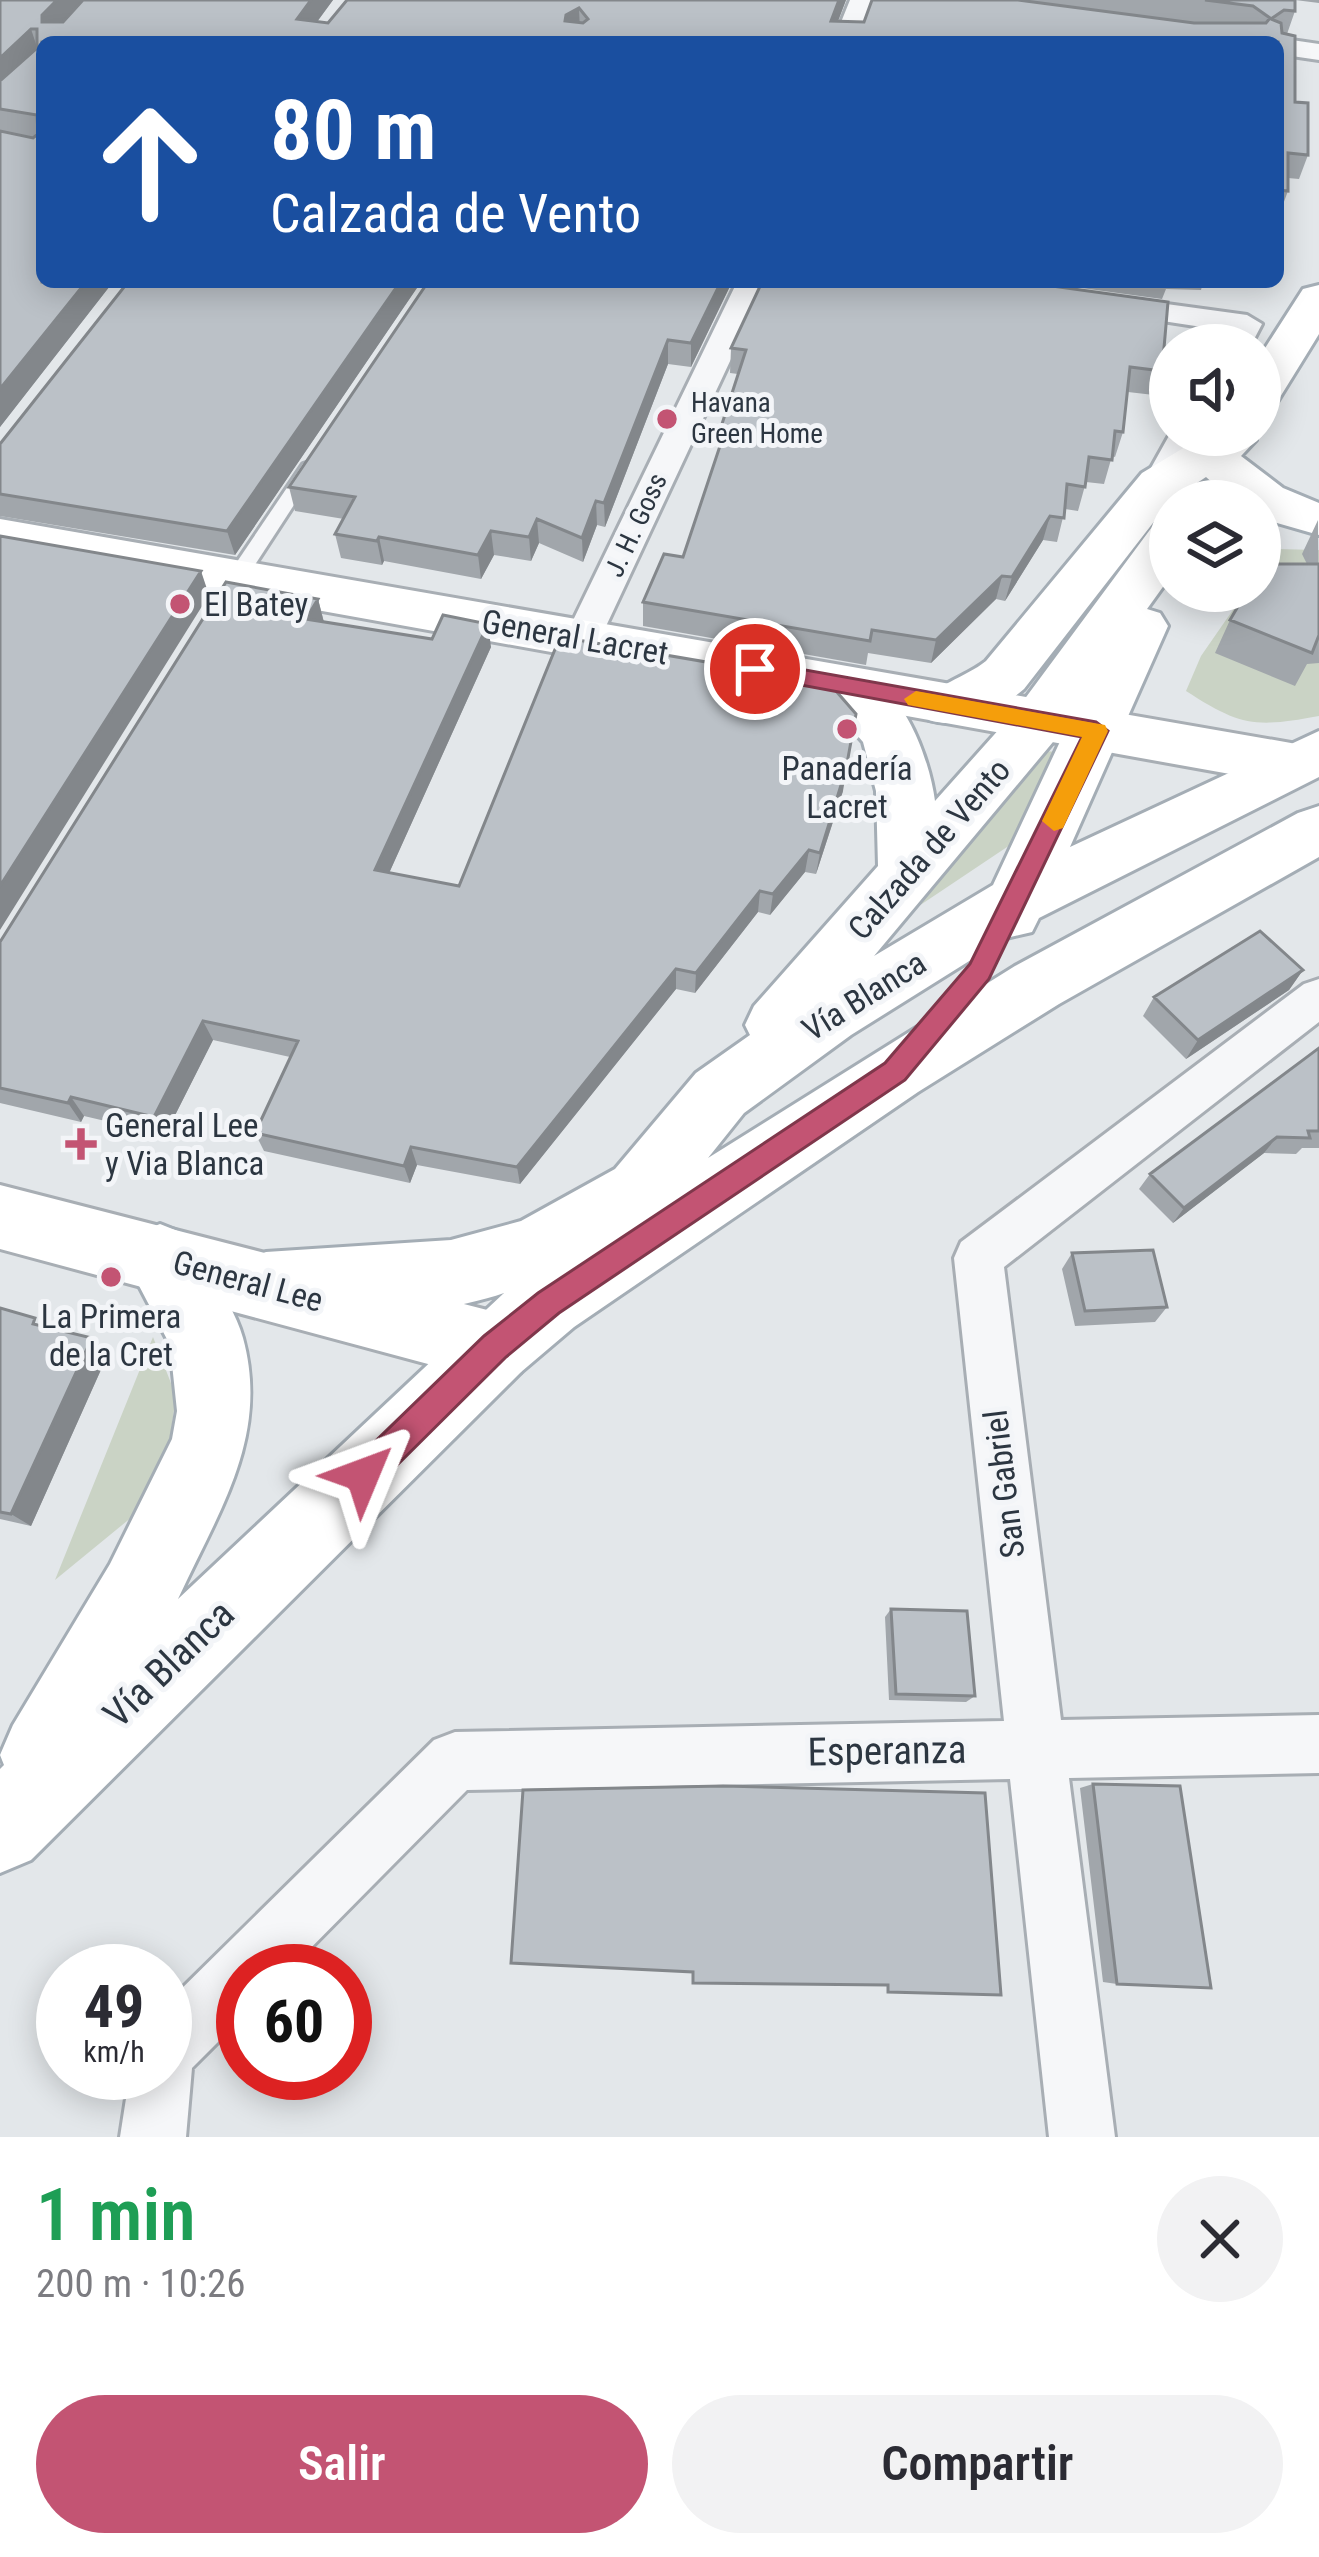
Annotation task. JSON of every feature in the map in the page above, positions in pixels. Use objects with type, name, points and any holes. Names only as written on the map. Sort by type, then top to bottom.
[{"type":"main road","points":[[1281,359],[1319,298]]},
{"type":"main road","points":[[949,706],[985,692],[1005,675],[1205,460],[1265,502],[1300,517],[1319,519]]},
{"type":"main road","name":"General Lacret","points":[[0,536],[223,597],[582,638],[1067,726],[1310,761]]},
{"type":"main road","name":"Calzada de Vento","points":[[895,1072],[980,971],[1017,902],[1067,726],[1149,577]]},
{"type":"main road","name":"Calzada de Vento","points":[[720,1093],[908,868],[1067,726],[1149,591]]},
{"type":"main road","points":[[842,685],[875,710],[892,741],[910,827],[908,868]]},
{"type":"main road","name":"Vía Blanca","points":[[0,1828],[522,1325],[720,1093],[828,1016],[1017,902],[1310,761]]},
{"type":"main road","name":"Vía Blanca","points":[[522,1325],[895,1072],[1037,985],[1319,830]]},
{"type":"main road","points":[[266,1286],[408,1282],[500,1264],[594,1220],[662,1161]]},
{"type":"main road","name":"General Lee","points":[[0,1217],[266,1286],[522,1325]]},
{"type":"main road","points":[[0,1828],[139,1593],[209,1446],[215,1411],[206,1338],[160,1257]]},
{"type":"street","points":[[847,36],[862,0]]},
{"type":"street","points":[[1284,47],[1319,52]]},
{"type":"street","name":"J. H. Goss","points":[[582,638],[749,288]]},
{"type":"street","points":[[1082,302],[1189,324]]},
{"type":"street","name":"San Gabriel","points":[[1082,2137],[978,1258],[1319,998]]},
{"type":"street","name":"Esperanza","points":[[192,2023],[455,1761],[1319,1744]]},
{"type":"street","points":[[153,2137],[158,2100]]},
{"type":"lane","points":[[223,597],[315,459]]},
{"type":"green space","points":[[1281,549],[1319,550],[1319,716],[1263,723],[1221,711],[1186,691],[1201,656],[1231,612],[1281,612]]},
{"type":"green space","points":[[1042,751],[1060,752],[1016,841],[898,920]]},
{"type":"green space","points":[[153,1337],[176,1396],[169,1445],[138,1512],[55,1580]]},
{"type":"building","points":[[0,0],[57,0],[42,15],[42,22],[63,22],[83,0],[311,0],[297,19],[328,23],[347,0],[839,0],[831,21],[864,22],[872,0],[1018,0],[1194,23],[1266,23],[1270,18],[1253,6],[1205,0],[1295,0],[1295,11],[1284,10],[1271,19],[1281,23],[1282,33],[1295,36],[1295,102],[1308,103],[1308,155],[1288,153],[1288,191],[1284,191],[1284,36],[37,36],[37,29],[31,29],[0,58]],"holes":[[[579,8],[588,19],[565,21],[566,15]]]},
{"type":"building","points":[[36,49],[36,115],[0,109],[0,81]]},
{"type":"building","points":[[0,131],[36,136],[36,288],[81,288],[0,389]]},
{"type":"building","points":[[123,288],[396,288],[227,531],[0,494],[0,444]]},
{"type":"building","points":[[424,288],[718,288],[691,343],[668,340],[604,503],[596,501],[582,538],[537,519],[529,537],[491,531],[478,555],[335,534],[355,497],[289,487]]},
{"type":"building","points":[[759,288],[1066,288],[1168,302],[1166,324],[1149,324],[1149,369],[1130,367],[1123,432],[1115,431],[1112,460],[1089,457],[1085,487],[1067,484],[1064,518],[1050,516],[1012,577],[1002,576],[936,640],[872,630],[870,641],[643,602],[664,554],[683,557],[746,350],[731,348]]},
{"type":"building","points":[[0,536],[201,571],[0,886]]},
{"type":"building","points":[[1281,564],[1319,564],[1319,635],[1312,653],[1230,620],[1235,612],[1281,612]]},
{"type":"building","points":[[226,582],[318,599],[306,619],[432,639],[443,615],[488,624],[375,870],[459,886],[560,637],[829,683],[856,714],[846,769],[820,853],[809,850],[773,894],[760,891],[696,973],[676,969],[517,1167],[411,1147],[404,1166],[255,1133],[298,1041],[203,1021],[154,1117],[71,1097],[68,1103],[0,1088],[0,942]]},
{"type":"building","points":[[1260,931],[1303,970],[1198,1040],[1154,997]]},
{"type":"building","points":[[1319,1048],[1319,1131],[1308,1131],[1310,1138],[1277,1137],[1184,1208],[1150,1174]]},
{"type":"building","points":[[1153,1250],[1167,1307],[1085,1311],[1072,1253]]},
{"type":"building","points":[[0,1308],[35,1318],[33,1324],[92,1338],[11,1514],[0,1512]]},
{"type":"building","points":[[891,1609],[967,1611],[975,1696],[896,1694]]},
{"type":"building","points":[[1093,1784],[1180,1786],[1211,1988],[1117,1984]]},
{"type":"building","points":[[723,1786],[985,1793],[1001,1995],[888,1992],[888,1985],[693,1983],[693,1972],[511,1963],[523,1790]]},
{"type":"slow traffic","points":[[916,699],[1096,731],[1054,821]]},
{"type":"place","name":"Havana Green Home","points":[[667,419]]},
{"type":"place","name":"El Batey","points":[[180,604]]},
{"type":"place","name":"Panadería Lacret","points":[[847,729]]},
{"type":"place","name":"General Lee y Via Blanca","points":[[81,1144]]},
{"type":"place","name":"La Primera de la Cret","points":[[111,1277]]},
{"type":"route","points":[[363,1475],[495,1347],[548,1303],[895,1072],[980,971],[1096,731],[755,669]]}]
